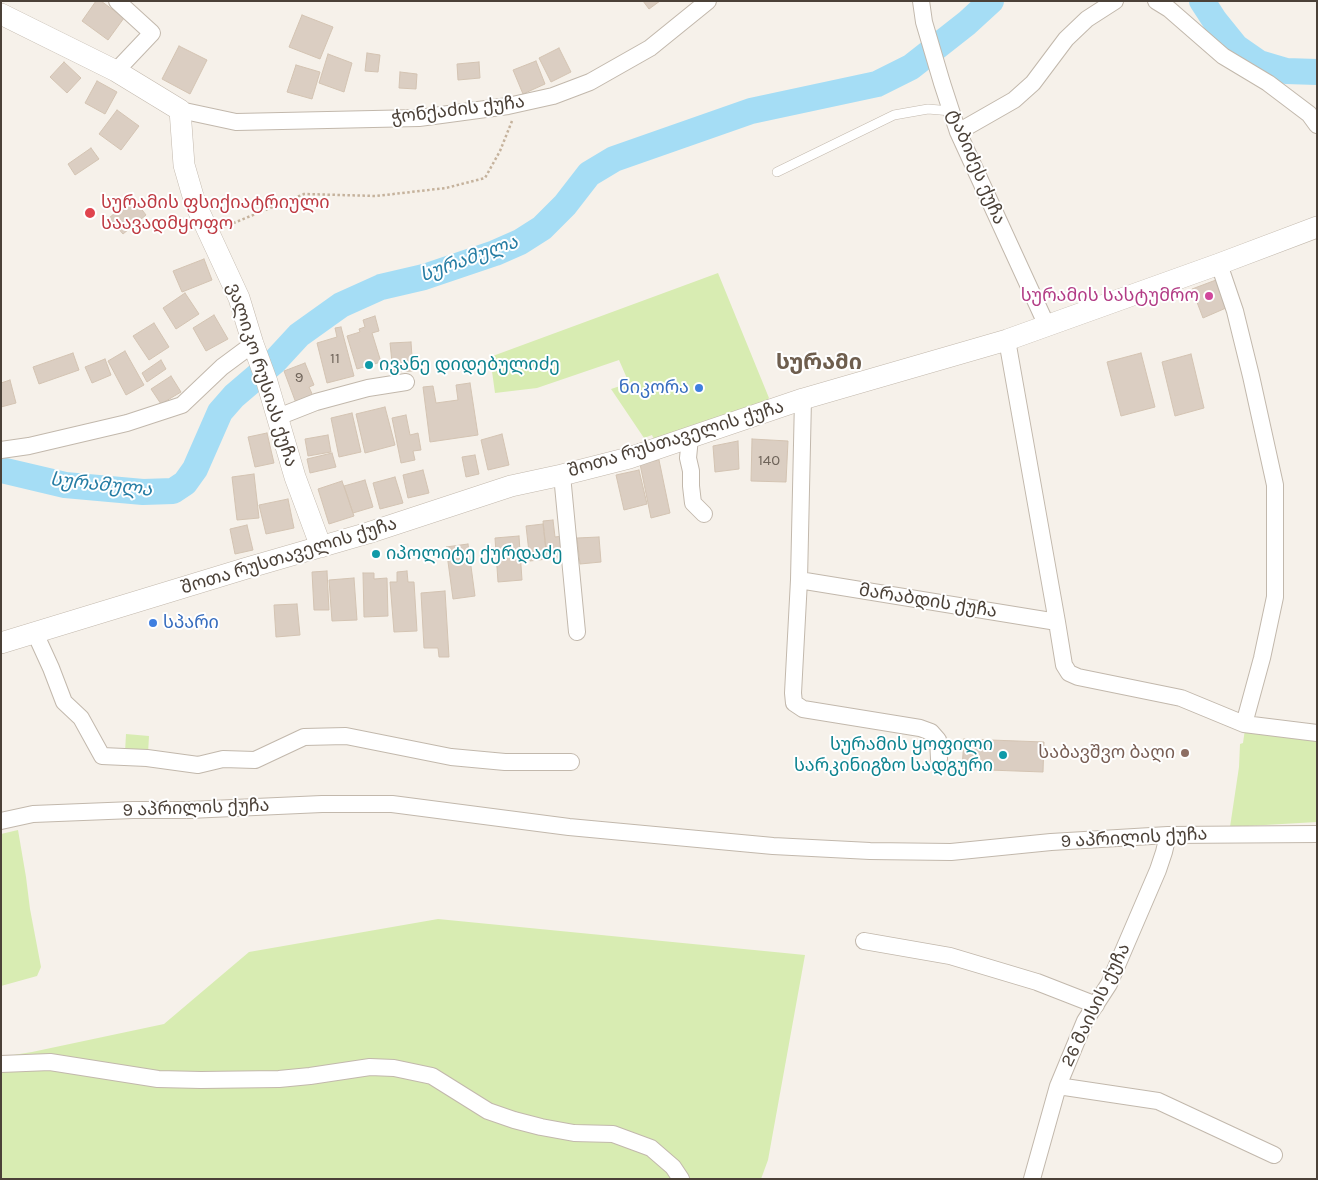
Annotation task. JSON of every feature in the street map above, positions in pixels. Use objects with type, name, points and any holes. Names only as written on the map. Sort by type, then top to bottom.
[{"type":"street","points":[[116,72],[152,33],[117,1]]},
{"type":"street","name":"ჭონქაძის ქუჩა","points":[[180,110],[236,122],[419,118],[508,106],[553,96],[590,82],[650,48],[708,1]]},
{"type":"street","name":"ტაბიძეს ქუჩა","points":[[922,1],[924,22],[958,132],[1047,326]]},
{"type":"street","points":[[958,132],[1014,100],[1033,83],[1066,39],[1087,19],[1115,1]]},
{"type":"street","points":[[1156,1],[1169,8],[1223,56],[1268,83],[1309,114],[1317,125]]},
{"type":"street","points":[[1,14],[116,72],[180,110]]},
{"type":"street","name":"ვალიკო რუსიას ქუჩა","points":[[180,110],[184,165],[195,203],[239,298],[278,417],[295,477],[321,547]]},
{"type":"street","name":"შოთა რუსთაველის ქუჩა","points":[[1,642],[321,547],[511,486],[629,458],[803,399],[1007,340],[1317,227]]},
{"type":"street","points":[[1219,264],[1237,320],[1275,485],[1275,597],[1262,658],[1244,724]]},
{"type":"street","points":[[1007,340],[1064,664],[1069,673],[1078,677],[1181,698],[1244,724],[1317,733]]},
{"type":"street","points":[[1,450],[29,446],[127,423],[182,405],[222,367],[254,347]]},
{"type":"street","points":[[278,417],[316,402],[368,388],[406,382]]},
{"type":"street","points":[[803,399],[794,704],[803,709],[920,728],[930,732],[938,740],[938,759]]},
{"type":"street","points":[[690,438],[688,458],[694,503],[704,514]]},
{"type":"street","points":[[562,475],[577,632]]},
{"type":"street","name":"მარაბდის ქუჩა","points":[[799,580],[1057,622]]},
{"type":"street","points":[[35,633],[64,702],[81,718],[102,756],[147,758],[198,765],[223,759],[255,760],[304,737],[346,736],[451,757],[505,762],[571,762]]},
{"type":"street","name":"9 აპრილის ქუჩა","points":[[1,821],[33,814],[322,804],[392,804],[569,827],[773,846],[870,851],[951,852],[1051,842],[1168,835],[1317,834]]},
{"type":"street","name":"26 მაისის ქუჩა","points":[[1032,1179],[1058,1086],[1085,1021],[1109,984],[1144,904],[1164,852],[1168,835]]},
{"type":"street","points":[[864,941],[950,956],[1037,982],[1096,1005]]},
{"type":"street","points":[[1,1064],[50,1062],[158,1079],[202,1080],[279,1079],[370,1067],[394,1068],[432,1076],[488,1111],[514,1120],[574,1133],[613,1134],[652,1148],[673,1167],[681,1179]]},
{"type":"street","points":[[1058,1086],[1158,1101],[1274,1155]]},
{"type":"lane","points":[[777,172],[894,115],[928,109],[951,111]]},
{"type":"path","points":[[209,232],[304,194],[376,196],[446,188],[485,178],[500,151],[513,117],[508,106]]},
{"type":"green space","points":[[718,273],[769,398],[760,411],[658,448],[652,435],[644,438],[611,389],[629,383],[619,360],[537,388],[495,393],[490,357]]},
{"type":"green space","points":[[1246,722],[1317,732],[1317,822],[1230,827],[1239,767],[1240,744],[1243,743]]},
{"type":"green space","points":[[126,734],[149,736],[148,754],[125,752]]},
{"type":"green space","points":[[18,830],[41,967],[37,976],[1,986],[1,834]]},
{"type":"green space","points":[[438,919],[805,955],[768,1160],[761,1179],[1,1179],[1,1057],[164,1024],[249,952]]},
{"type":"building","points":[[96,1],[101,1],[124,18],[108,40],[82,21]]},
{"type":"building","points":[[643,1],[660,1],[649,9]]},
{"type":"building","points":[[302,15],[333,27],[320,59],[289,47]]},
{"type":"building","points":[[179,46],[207,60],[190,94],[162,79]]},
{"type":"building","points":[[559,48],[571,72],[551,82],[539,58]]},
{"type":"building","points":[[367,53],[380,55],[378,72],[365,71]]},
{"type":"building","points":[[328,54],[352,63],[344,92],[319,83]]},
{"type":"building","points":[[536,61],[545,84],[523,94],[513,70]]},
{"type":"building","points":[[64,62],[81,78],[67,93],[50,77]]},
{"type":"building","points":[[479,62],[480,78],[458,80],[457,64]]},
{"type":"building","points":[[296,65],[320,72],[312,99],[287,92]]},
{"type":"building","points":[[400,72],[417,74],[416,89],[399,88]]},
{"type":"building","points":[[97,81],[117,92],[105,114],[85,103]]},
{"type":"building","points":[[117,110],[139,126],[121,150],[99,134]]},
{"type":"building","points":[[91,148],[99,159],[75,175],[68,164]]},
{"type":"building","points":[[133,198],[146,215],[123,234],[109,218]]},
{"type":"building","points":[[204,259],[212,280],[182,292],[173,271]]},
{"type":"building","points":[[1216,280],[1226,308],[1203,318],[1192,289]]},
{"type":"building","points":[[185,293],[199,314],[176,329],[163,308]]},
{"type":"building","points":[[214,315],[228,339],[206,351],[193,328]]},
{"type":"building","points":[[375,316],[379,331],[372,333],[381,362],[357,369],[347,336],[360,332],[359,329],[365,327],[363,320]]},
{"type":"building","points":[[154,323],[169,347],[149,360],[133,336]]},
{"type":"building","points":[[341,327],[354,376],[327,383],[317,343],[337,337],[335,328]]},
{"type":"building","points":[[411,342],[413,371],[393,372],[390,343]]},
{"type":"building","points":[[125,351],[144,385],[126,395],[108,361]]},
{"type":"building","points":[[73,353],[79,370],[39,384],[33,367]]},
{"type":"building","points":[[1141,353],[1155,407],[1121,416],[1107,362]]},
{"type":"building","points":[[1191,354],[1204,408],[1175,416],[1162,362]]},
{"type":"building","points":[[105,359],[111,375],[92,383],[85,367]]},
{"type":"building","points":[[161,360],[166,369],[147,382],[142,373]]},
{"type":"building","points":[[305,363],[314,385],[309,387],[313,396],[296,403],[284,371]]},
{"type":"building","points":[[171,376],[181,392],[161,404],[151,389]]},
{"type":"building","points":[[10,380],[16,403],[1,407],[1,383]]},
{"type":"building","points":[[470,383],[478,435],[430,442],[423,387],[433,386],[436,403],[458,400],[456,385]]},
{"type":"building","points":[[385,407],[395,445],[365,453],[356,414]]},
{"type":"building","points":[[352,413],[361,452],[339,457],[331,418]]},
{"type":"building","points":[[406,415],[410,435],[418,433],[421,450],[413,451],[415,460],[401,463],[392,418]]},
{"type":"building","points":[[267,433],[274,463],[255,467],[248,437]]},
{"type":"building","points":[[502,434],[509,465],[488,470],[481,440]]},
{"type":"building","points":[[328,435],[331,452],[308,456],[305,439]]},
{"type":"building","points":[[752,439],[788,441],[786,482],[751,481]]},
{"type":"building","points":[[738,441],[739,469],[715,472],[713,446]]},
{"type":"building","points":[[332,453],[336,467],[310,473],[307,459]]},
{"type":"building","points":[[475,455],[479,474],[466,477],[462,457]]},
{"type":"building","points":[[659,460],[670,513],[651,518],[640,464]]},
{"type":"building","points":[[423,470],[429,493],[408,498],[403,475]]},
{"type":"building","points":[[639,470],[647,504],[624,510],[616,475]]},
{"type":"building","points":[[254,474],[259,518],[237,520],[232,477]]},
{"type":"building","points":[[395,477],[403,503],[380,509],[373,483]]},
{"type":"building","points":[[365,480],[373,507],[353,513],[344,486]]},
{"type":"building","points":[[342,481],[354,516],[329,524],[318,489]]},
{"type":"building","points":[[288,499],[294,528],[266,534],[259,505]]},
{"type":"building","points":[[553,520],[555,537],[563,536],[565,557],[547,559],[543,521]]},
{"type":"building","points":[[543,524],[547,559],[530,561],[526,526]]},
{"type":"building","points":[[247,525],[253,550],[235,554],[230,529]]},
{"type":"building","points":[[519,536],[522,580],[498,582],[495,538]]},
{"type":"building","points":[[599,537],[601,562],[580,564],[577,538]]},
{"type":"building","points":[[468,544],[475,596],[453,599],[446,547]]},
{"type":"building","points":[[327,571],[329,610],[314,610],[312,572]]},
{"type":"building","points":[[407,571],[408,582],[414,582],[417,631],[394,632],[390,582],[397,582],[397,572]]},
{"type":"building","points":[[363,573],[374,573],[374,579],[387,578],[388,616],[364,617]]},
{"type":"building","points":[[354,578],[357,620],[332,621],[329,580]]},
{"type":"building","points":[[445,591],[449,657],[439,657],[438,648],[424,648],[421,593]]},
{"type":"building","points":[[297,604],[300,635],[276,637],[274,605]]},
{"type":"building","name":"სურამის ყოფილი სარკინიგზო სადგური","points":[[964,739],[1044,742],[1043,772],[962,769]]},
{"type":"waterway","name":"სურამულა","points":[[1,470],[65,485],[143,492],[173,491],[185,483],[195,469],[220,412],[234,396],[275,361],[299,335],[341,305],[381,287],[424,277],[495,253],[520,242],[542,228],[565,205],[589,174],[614,159],[751,111],[877,84],[911,67],[967,23],[991,1]]},
{"type":"waterway","name":"სურამულა","points":[[1202,1],[1236,47],[1259,63],[1286,71],[1317,72]]},
{"type":"place","name":"სურამის ფსიქიატრიული საავადმყოფო","points":[[90,213]]},
{"type":"place","name":"სურამის სასტუმრო","points":[[1209,296]]},
{"type":"place","name":"ივანე დიდებულიძე","points":[[369,365]]},
{"type":"place","name":"ნიკორა","points":[[699,388]]},
{"type":"place","name":"იპოლიტე ქურდაძე","points":[[376,554]]},
{"type":"place","name":"სპარი","points":[[153,623]]},
{"type":"place","name":"საბავშვო ბაღი","points":[[1185,753]]},
{"type":"place","name":"სურამის ყოფილი სარკინიგზო სადგური","points":[[1003,755]]},
{"type":"district","name":"სურამი","points":[[819,363]]}]
